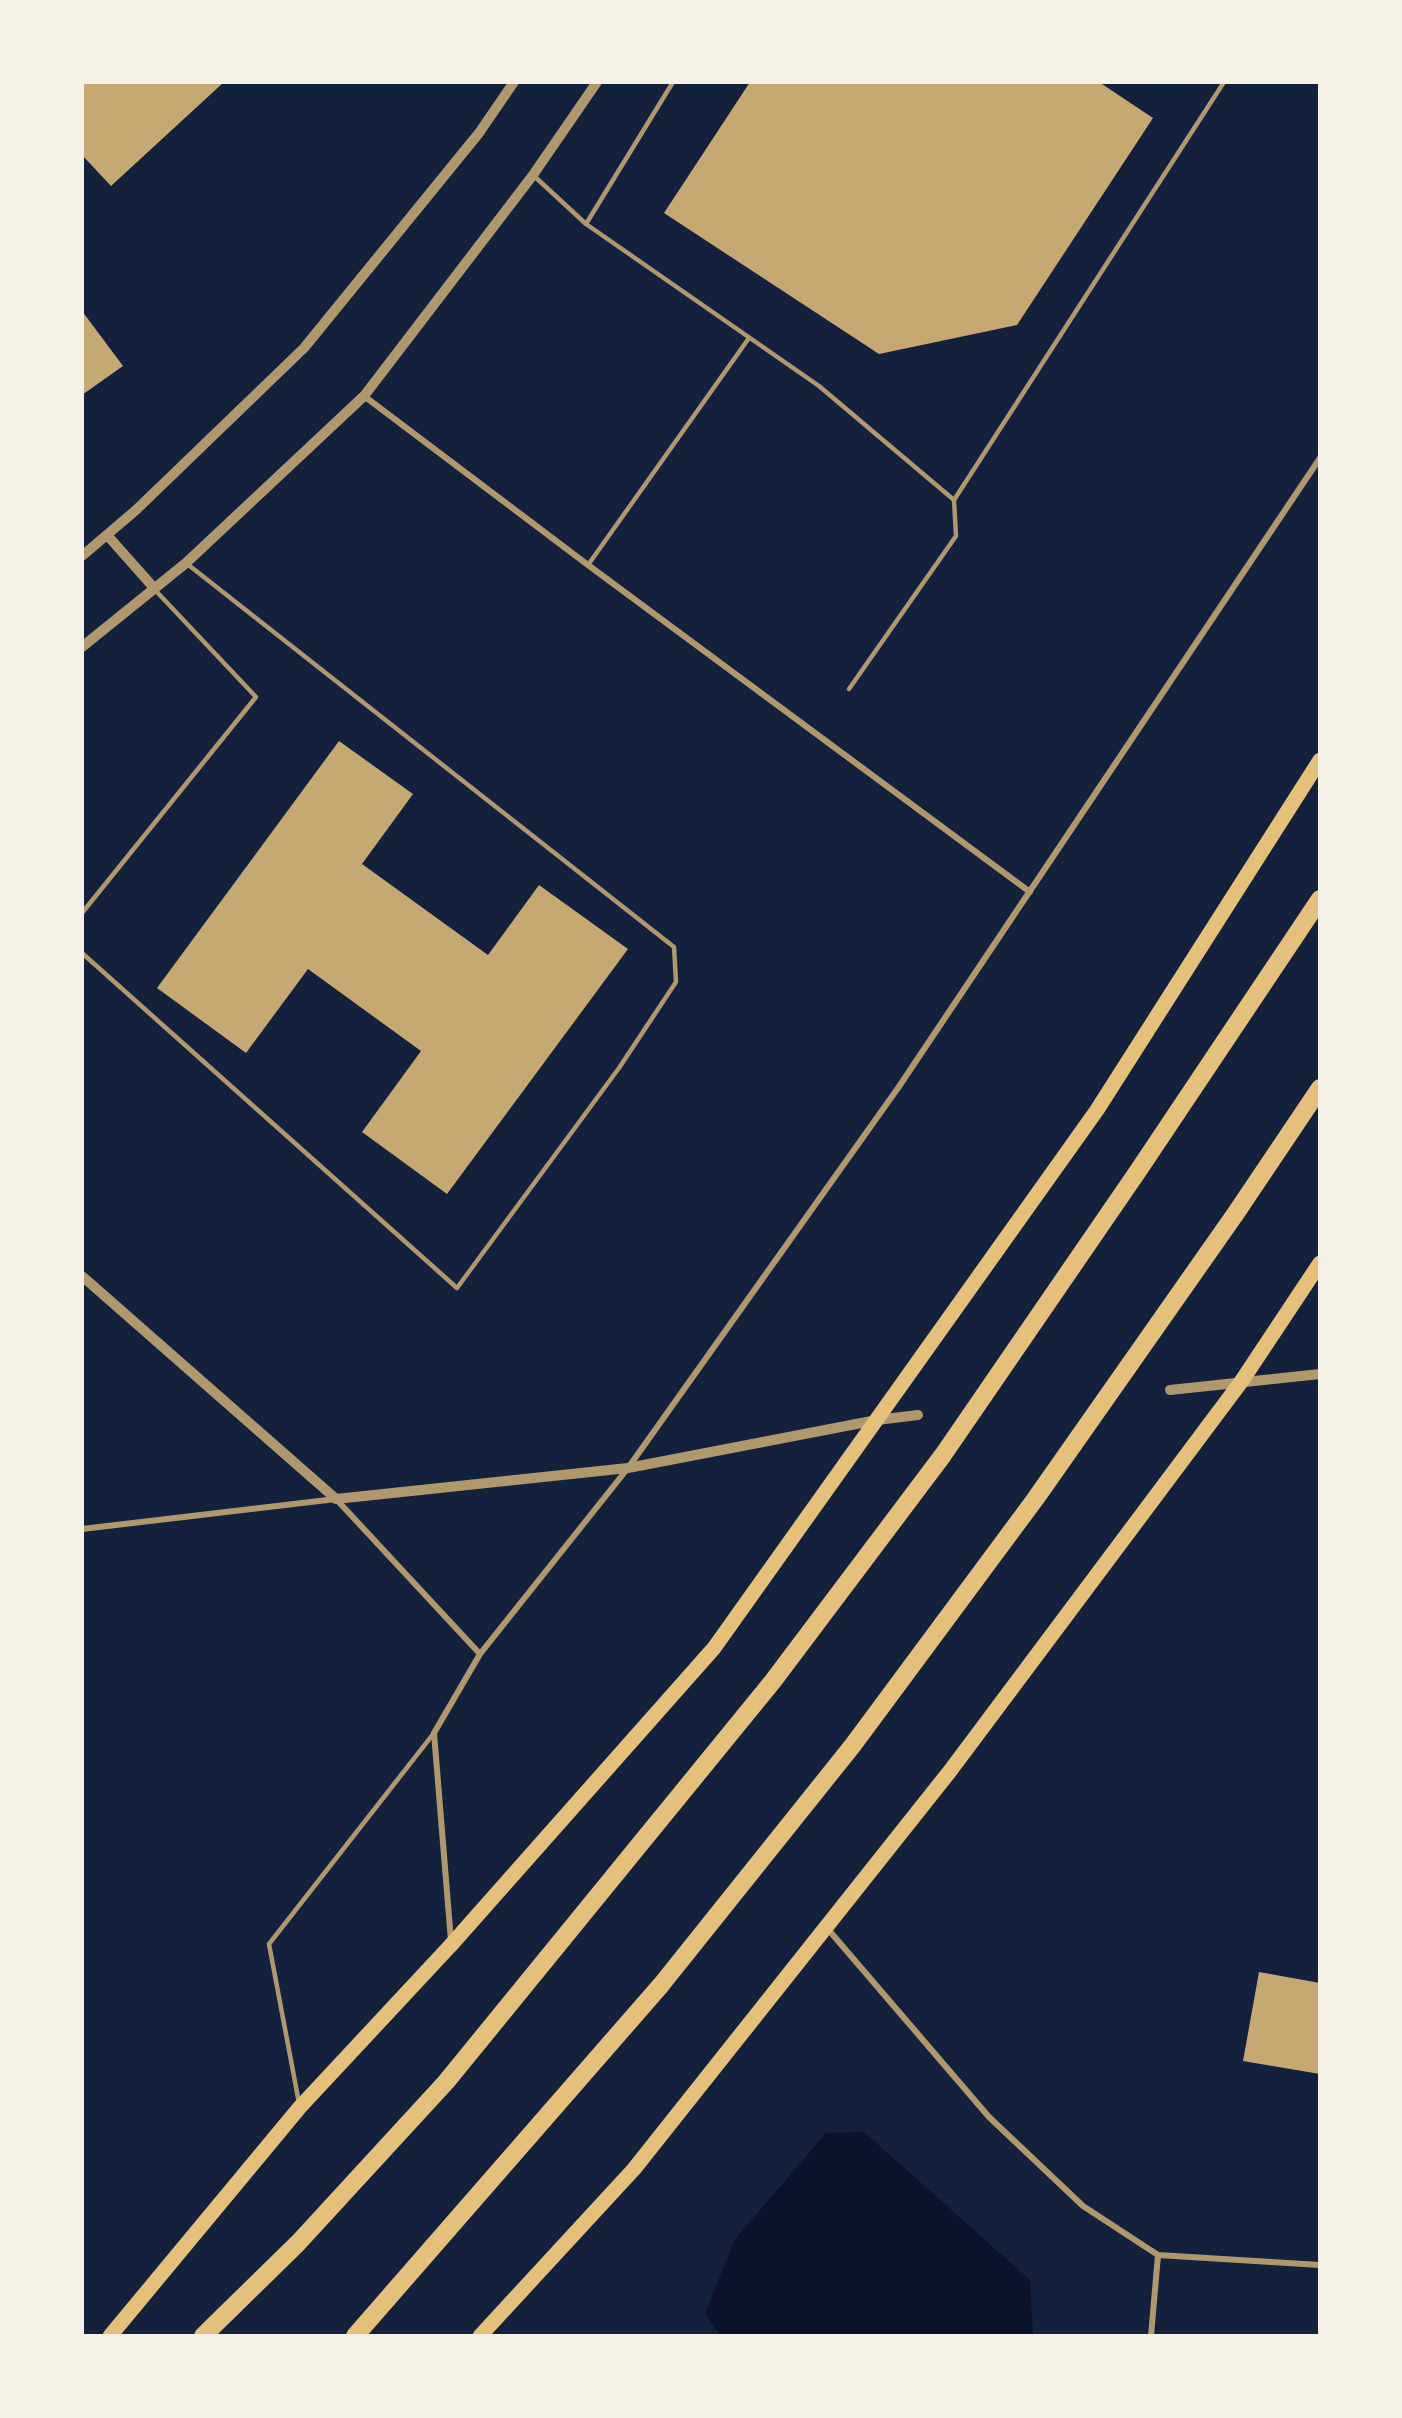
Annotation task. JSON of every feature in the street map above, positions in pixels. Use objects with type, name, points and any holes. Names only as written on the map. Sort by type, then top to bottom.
[{"type":"highway","points":[[203,2336],[298,2243],[446,2082],[773,1680],[943,1455],[1131,1181],[1320,899]]},
{"type":"highway","points":[[355,2336],[661,1985],[853,1745],[1036,1498],[1236,1213],[1320,1088]]},
{"type":"main road","points":[[111,2336],[300,2108],[451,1944],[714,1648],[1097,1110],[1320,760]]},
{"type":"main road","points":[[480,2336],[634,2169],[950,1772],[1241,1382],[1320,1263]]},
{"type":"street","points":[[82,556],[145,502],[304,348],[479,133],[514,82]]},
{"type":"street","points":[[82,647],[186,563],[364,396],[533,175],[597,82]]},
{"type":"street","points":[[364,396],[1030,892]]},
{"type":"street","points":[[451,1944],[434,1733],[480,1654],[627,1468],[898,1088],[1320,458]]},
{"type":"street","points":[[107,535],[155,589]]},
{"type":"street","points":[[82,1276],[336,1499],[480,1654]]},
{"type":"street","points":[[1170,1390],[1320,1374]]},
{"type":"street","points":[[82,1529],[627,1468],[877,1420],[918,1415]]},
{"type":"street","points":[[826,1928],[989,2117],[1083,2206],[1158,2255],[1320,2265]]},
{"type":"street","points":[[1151,2336],[1158,2255]]},
{"type":"lane","points":[[586,224],[673,82]]},
{"type":"lane","points":[[849,689],[956,536],[954,500],[1224,82]]},
{"type":"lane","points":[[533,175],[586,224],[819,386],[954,500]]},
{"type":"lane","points":[[588,565],[749,338]]},
{"type":"lane","points":[[82,952],[457,1288],[619,1068],[676,982],[674,947],[261,625],[186,563]]},
{"type":"lane","points":[[82,913],[256,697],[155,589]]},
{"type":"lane","points":[[300,2108],[269,1944],[434,1733]]},
{"type":"water","points":[[864,2132],[1030,2280],[1033,2335],[720,2335],[705,2313],[735,2239],[826,2133]]},
{"type":"building","points":[[82,82],[224,82],[111,186],[82,155]]},
{"type":"building","points":[[750,82],[1099,82],[1153,118],[1017,325],[879,354],[664,213]]},
{"type":"building","points":[[82,311],[123,366],[82,395]]},
{"type":"building","points":[[339,741],[413,794],[362,864],[488,955],[539,885],[628,949],[447,1194],[362,1132],[421,1051],[308,969],[246,1053],[157,988]]},
{"type":"building","points":[[1259,1972],[1320,1983],[1320,2074],[1243,2061]]}]
